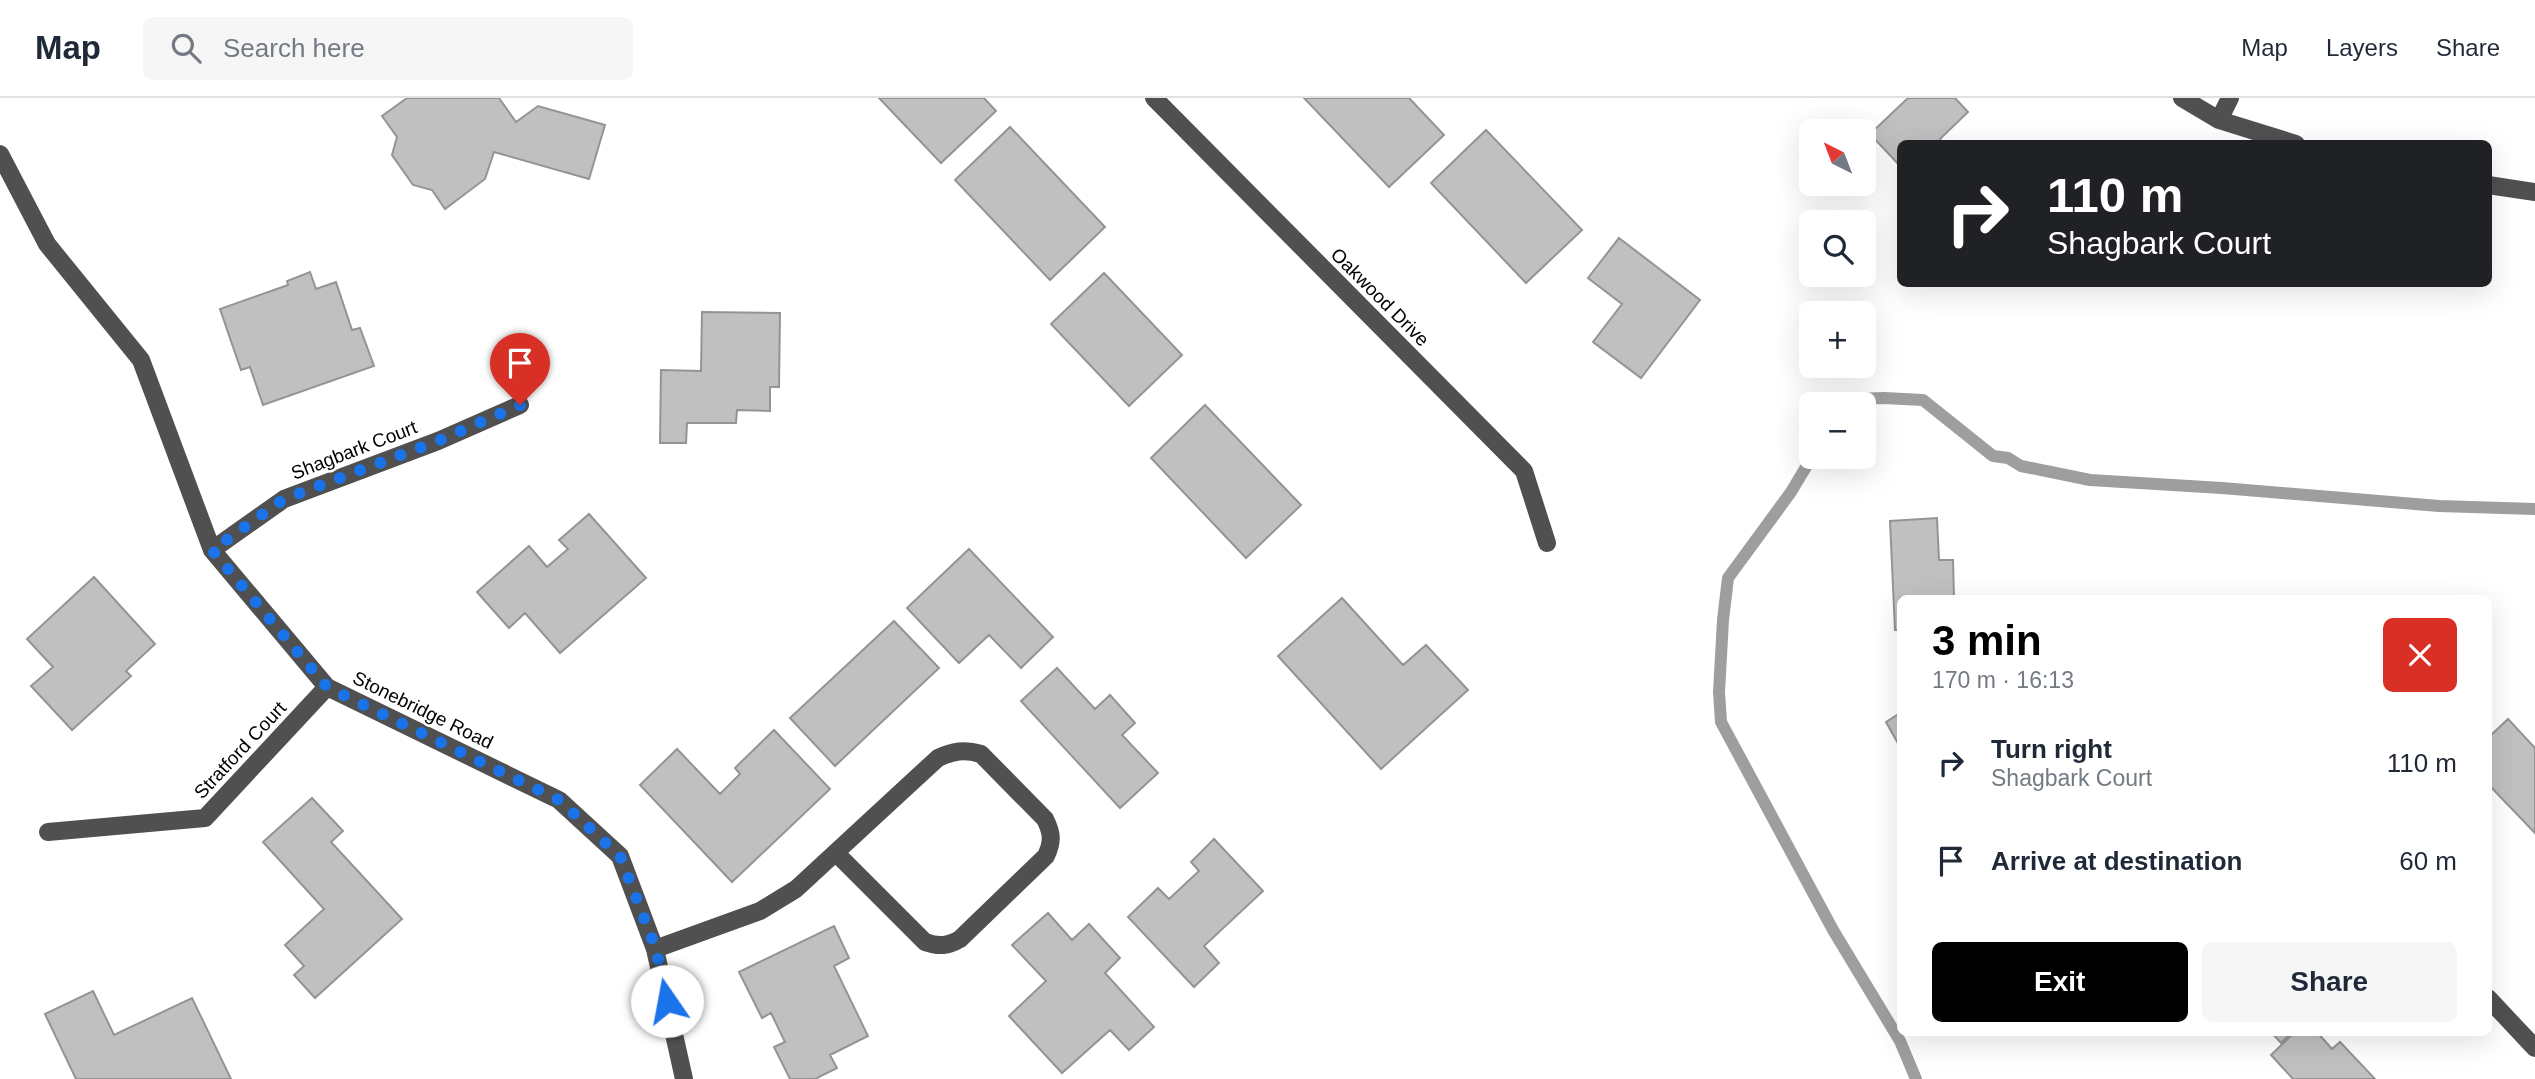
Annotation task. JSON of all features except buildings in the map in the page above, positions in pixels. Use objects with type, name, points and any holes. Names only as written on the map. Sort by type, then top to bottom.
[{"type":"street","name":"Oakwood Drive","points":[[1154,98],[1524,471],[1547,543]]},
{"type":"street","points":[[2182,98],[2219,120],[2283,140]]},
{"type":"street","points":[[2219,120],[2230,98]]},
{"type":"street","name":"Stonebridge Road","points":[[0,154],[47,244],[141,360],[212,550],[327,687],[559,800],[620,856],[656,949],[684,1079]]},
{"type":"street","points":[[2492,186],[2535,192]]},
{"type":"street","name":"Shagbark Court","points":[[212,550],[284,499],[438,441],[520,405]]},
{"type":"street","name":"Stratford Court","points":[[48,832],[205,818],[327,687]]},
{"type":"street","points":[[656,949],[760,911],[796,889],[938,758],[951,752],[968,750],[981,754],[1045,819],[1051,831],[1052,844],[1046,856],[960,939],[950,945],[937,946],[925,942],[836,853]]},
{"type":"street","points":[[2492,1002],[2535,1048]]},
{"type":"waterway","points":[[1876,398],[1923,400],[1993,456],[2008,458],[2021,466],[2090,480],[2439,506],[2535,509]]},
{"type":"waterway","points":[[1805,469],[1728,578],[1719,692],[1721,722],[1833,930],[1900,1041],[1916,1079]]},
{"type":"route","points":[[520,405],[438,441],[284,499],[212,550],[327,687],[559,800],[620,856],[656,949],[667,1001]]}]
